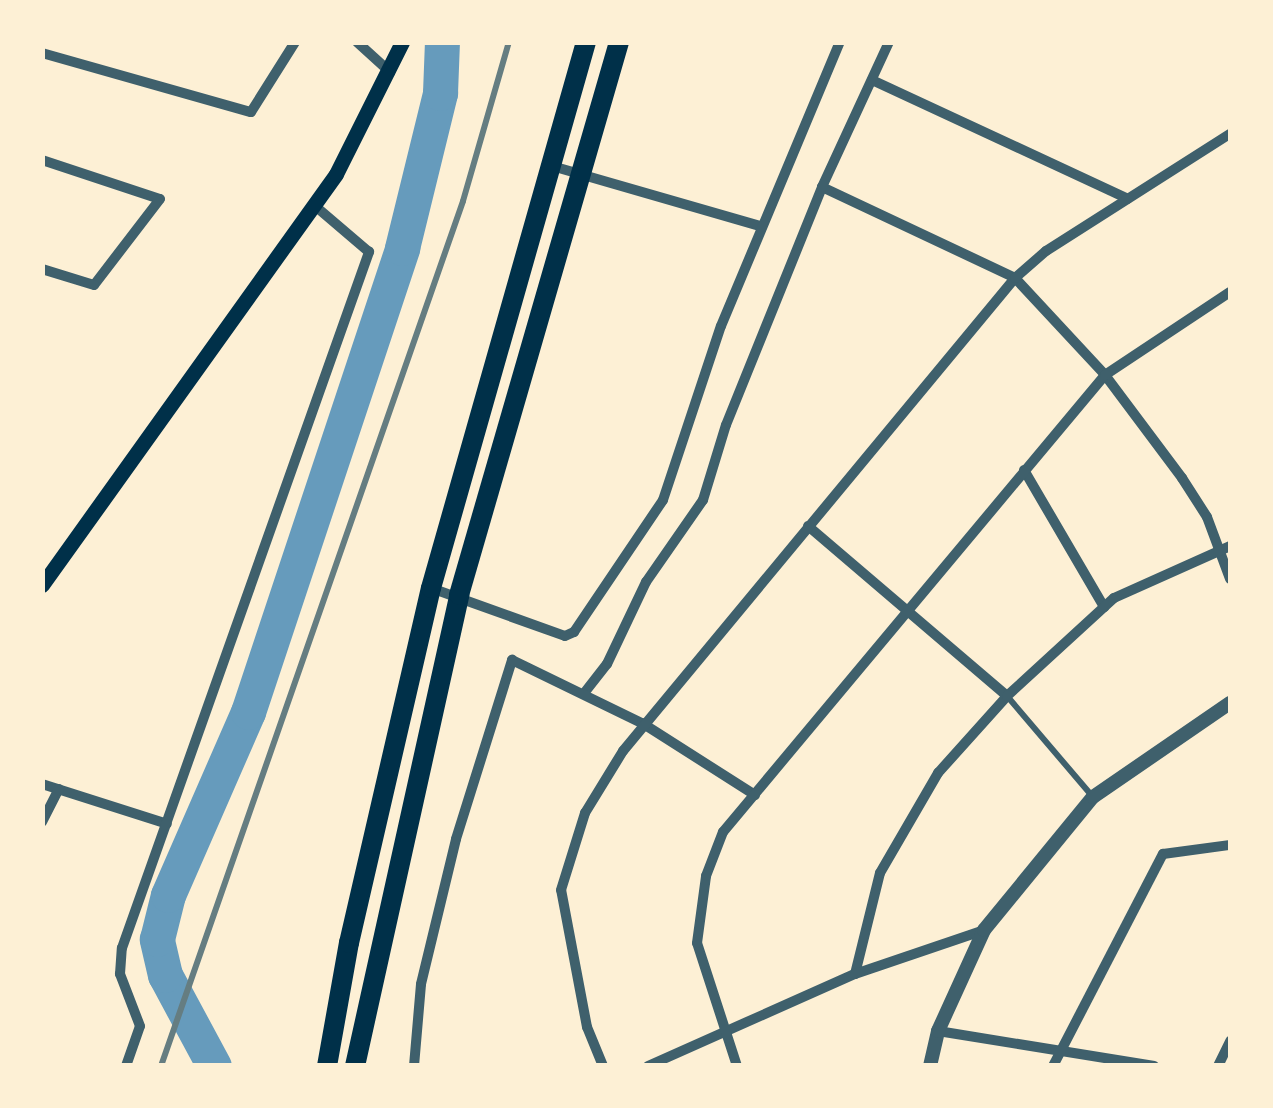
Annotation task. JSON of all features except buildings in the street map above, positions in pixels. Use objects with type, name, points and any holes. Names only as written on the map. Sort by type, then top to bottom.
[{"type":"highway","points":[[328,1066],[349,943],[431,588],[586,42]]},
{"type":"highway","points":[[354,1066],[459,595],[620,42]]},
{"type":"main road","points":[[42,585],[314,205],[390,72],[402,42]]},
{"type":"street","points":[[42,54],[251,112],[295,42]]},
{"type":"street","points":[[357,42],[390,72]]},
{"type":"street","points":[[431,588],[565,636],[574,632],[663,500],[760,226],[840,42]]},
{"type":"street","points":[[585,692],[607,664],[646,582],[702,500],[726,424],[822,187],[888,42]]},
{"type":"street","points":[[872,80],[1128,199]]},
{"type":"street","points":[[602,1066],[587,1027],[561,890],[585,813],[642,722],[1015,278],[1230,134]]},
{"type":"street","points":[[42,160],[160,199],[94,285],[42,269]]},
{"type":"street","points":[[552,166],[760,226]]},
{"type":"street","points":[[822,187],[1015,278],[1105,375],[1190,491],[1224,548],[1230,579]]},
{"type":"street","points":[[126,1066],[139,1012],[119,962],[370,252],[314,205]]},
{"type":"street","points":[[738,1066],[697,943],[699,911],[723,832],[1105,375],[1230,292]]},
{"type":"street","points":[[1024,470],[1104,607]]},
{"type":"street","points":[[808,526],[1007,696]]},
{"type":"street","points":[[855,974],[867,907],[896,838],[938,773],[1007,696],[1104,607],[1224,548]]},
{"type":"street","points":[[414,1066],[422,984],[456,838],[512,660],[642,722],[756,796]]},
{"type":"street","points":[[930,1066],[938,1031],[984,930],[1092,797],[1230,703]]},
{"type":"street","points":[[42,784],[167,824]]},
{"type":"street","points":[[42,822],[58,789]]},
{"type":"street","points":[[1053,1066],[1163,854],[1230,845]]},
{"type":"street","points":[[648,1066],[855,974],[984,930]]},
{"type":"street","points":[[938,1031],[1154,1066]]},
{"type":"street","points":[[1218,1066],[1230,1041]]},
{"type":"lane","points":[[1007,696],[1092,797]]},
{"type":"waterway","points":[[214,1066],[165,975],[157,939],[168,895],[248,712],[402,248],[440,93],[442,42]]},
{"type":"railway","points":[[161,1066],[463,201],[509,42]]}]
